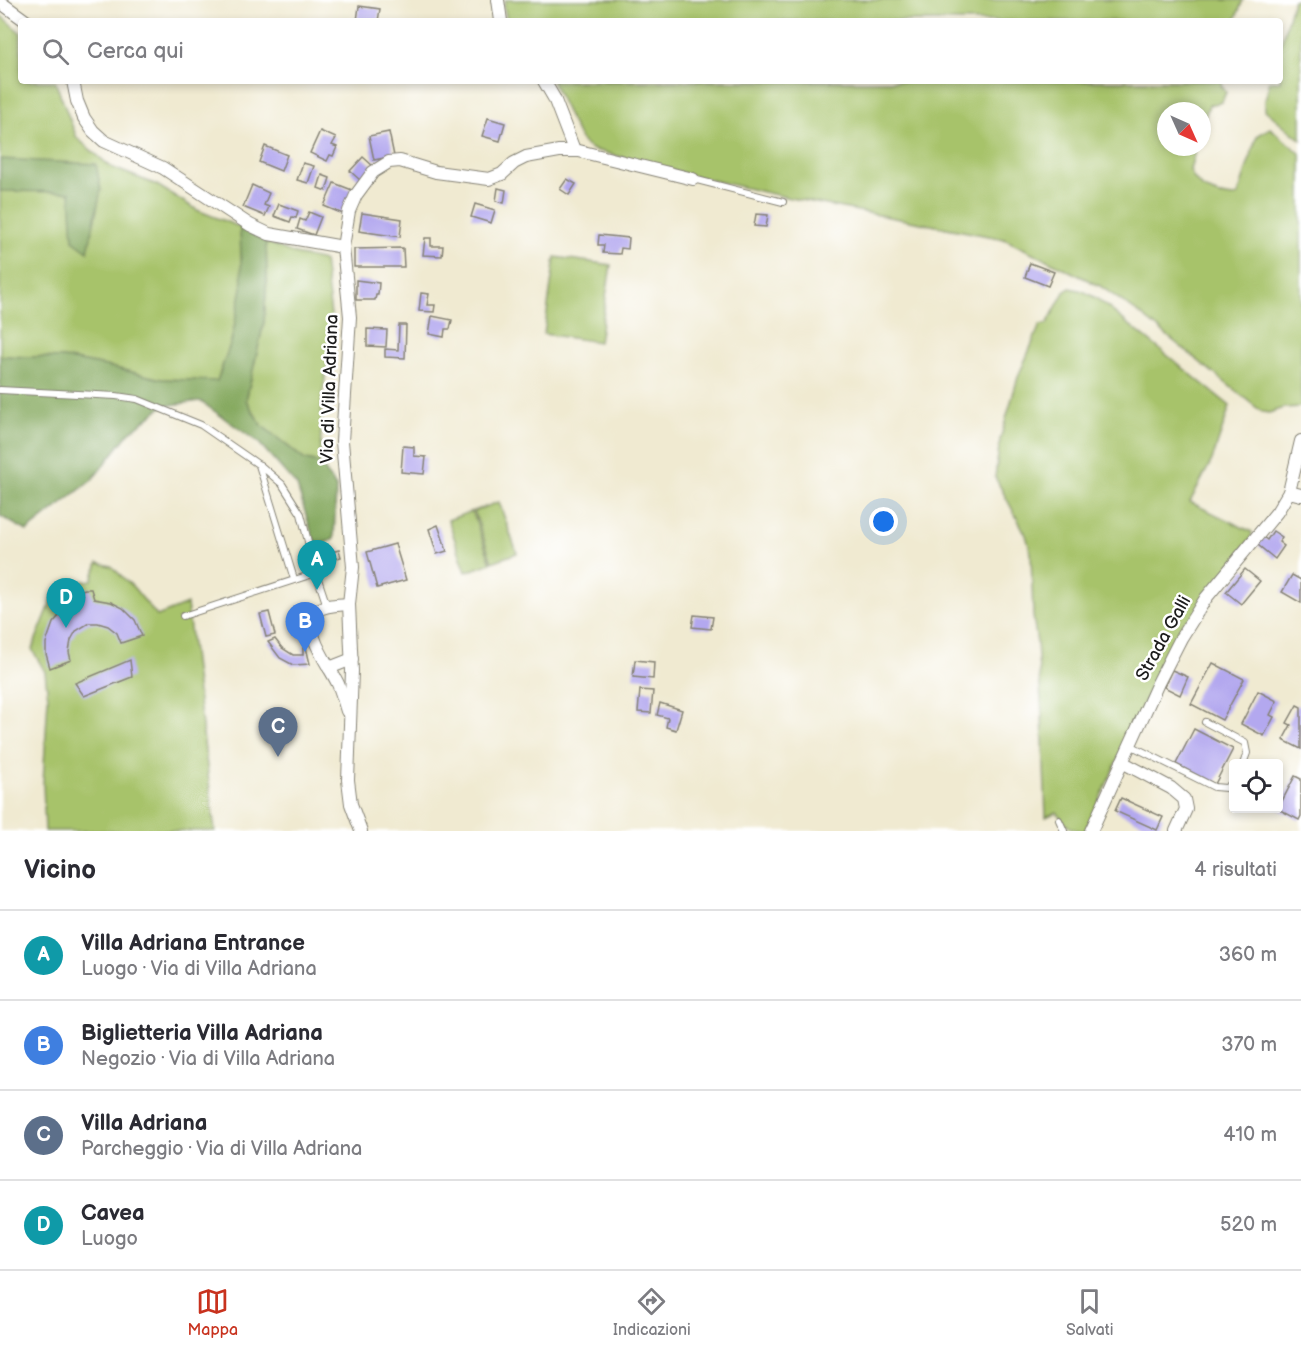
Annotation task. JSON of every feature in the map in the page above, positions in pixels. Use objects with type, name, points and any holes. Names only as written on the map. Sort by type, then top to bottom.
[{"type":"street","points":[[498,0],[501,18]]},
{"type":"street","points":[[0,2],[22,18]]},
{"type":"street","points":[[74,84],[81,112],[93,131],[104,141],[163,168],[264,232],[279,237],[343,247]]},
{"type":"street","points":[[546,84],[554,98],[574,150]]},
{"type":"street","name":"Via di Villa Adriana","points":[[361,831],[352,809],[348,789],[352,659],[350,604],[353,567],[342,441],[350,317],[343,247],[349,211],[356,195],[366,179],[385,164],[400,161],[436,172],[489,179],[502,174],[514,163],[526,157],[545,152],[574,150],[693,179]]},
{"type":"street","name":"Strada Galli","points":[[1091,831],[1165,669],[1201,606],[1295,493],[1301,441]]},
{"type":"street","points":[[327,607],[350,604]]},
{"type":"street","name":"Via di Villa Adriana","points":[[327,607],[316,612],[313,620],[314,639],[339,685],[349,716]]},
{"type":"street","points":[[329,668],[352,659]]},
{"type":"street","points":[[1122,762],[1171,788],[1184,799],[1186,809],[1176,831]]},
{"type":"lane","points":[[693,179],[783,202]]},
{"type":"lane","points":[[0,390],[137,399],[201,424],[282,484],[301,514],[327,607]]},
{"type":"lane","points":[[259,465],[294,579]]},
{"type":"lane","points":[[183,616],[316,573]]},
{"type":"lane","points":[[1205,722],[1245,743],[1247,753],[1245,759]]},
{"type":"lane","points":[[1130,745],[1214,788],[1226,788],[1229,785]]},
{"type":"lane","points":[[1059,820],[1065,831]]},
{"type":"green space","points":[[505,0],[1243,0],[1236,18],[506,18]]},
{"type":"green space","points":[[1293,0],[1301,0],[1301,140],[1265,110],[1269,84],[1283,84],[1283,36]]},
{"type":"green space","points":[[0,15],[18,30],[18,84],[56,84],[77,138],[111,167],[157,185],[197,210],[240,227],[244,290],[231,342],[217,381],[161,379],[63,358],[0,356]]},
{"type":"green space","points":[[553,84],[1221,84],[1226,92],[1222,102],[1211,105],[1211,102],[1157,102],[1157,156],[1194,156],[1190,170],[1202,187],[1214,193],[1235,197],[1238,195],[1257,136],[1270,128],[1301,154],[1301,407],[1283,408],[1269,413],[1262,412],[1140,314],[1100,286],[1004,239],[790,198],[591,149],[583,143]]},
{"type":"green space","points":[[0,159],[96,164],[101,190],[88,251],[73,240],[70,192],[0,191]]},
{"type":"green space","points":[[240,227],[266,242],[267,277],[264,322],[246,400],[261,425],[305,460],[320,463],[336,487],[334,539],[316,547],[297,486],[259,443],[200,401],[163,406],[129,433],[92,480],[27,531],[0,516],[0,356],[63,358],[161,379],[217,381],[231,342],[242,288]]},
{"type":"green space","points":[[266,242],[295,254],[324,261],[333,330],[322,397],[320,463],[305,460],[261,425],[246,400],[264,322],[267,278]]},
{"type":"green space","points":[[555,257],[611,265],[599,342],[544,334]]},
{"type":"green space","points":[[1070,288],[1083,291],[1096,298],[1230,406],[1212,460],[1190,502],[1252,532],[1251,538],[1162,664],[1085,831],[1075,830],[1068,826],[1057,812],[1046,817],[1031,553],[1026,535],[995,477],[1000,440],[1018,377],[1040,325],[1047,324],[1064,292]]},
{"type":"green space","points":[[499,502],[517,553],[492,562],[474,511]]},
{"type":"green space","points":[[472,511],[491,563],[466,572],[448,520]]},
{"type":"green space","points":[[98,563],[111,566],[134,588],[157,616],[187,604],[215,831],[45,831],[43,783],[48,698],[45,672],[32,649],[54,595],[73,583],[92,580]]},
{"type":"building","points":[[359,6],[380,9],[378,18],[357,18]]},
{"type":"building","points":[[488,118],[505,123],[500,141],[482,136]]},
{"type":"building","points":[[320,131],[336,138],[332,145],[337,147],[333,156],[330,155],[327,161],[310,153]]},
{"type":"building","points":[[389,132],[394,156],[374,160],[369,136]]},
{"type":"building","points":[[265,146],[287,155],[281,171],[259,162]]},
{"type":"building","points":[[363,157],[373,166],[360,180],[350,171]]},
{"type":"building","points":[[303,163],[314,166],[308,183],[297,180]]},
{"type":"building","points":[[322,175],[330,178],[326,191],[318,188]]},
{"type":"building","points":[[567,179],[576,184],[569,195],[560,189]]},
{"type":"building","points":[[334,183],[352,190],[343,214],[324,206]]},
{"type":"building","points":[[252,185],[269,193],[264,205],[269,207],[265,216],[243,207]]},
{"type":"building","points":[[498,188],[506,190],[504,203],[496,201]]},
{"type":"building","points":[[279,204],[298,211],[296,218],[292,217],[290,222],[274,216]]},
{"type":"building","points":[[475,204],[495,210],[491,223],[471,217]]},
{"type":"building","points":[[309,212],[321,217],[314,235],[297,229],[300,219],[305,221]]},
{"type":"building","points":[[362,213],[402,219],[400,237],[359,231]]},
{"type":"building","points":[[756,214],[768,215],[766,227],[754,226]]},
{"type":"building","points":[[599,235],[629,238],[628,249],[621,248],[620,254],[603,253],[604,245],[598,245]]},
{"type":"building","points":[[425,238],[431,238],[431,246],[443,246],[442,256],[423,255]]},
{"type":"building","points":[[403,248],[404,267],[354,267],[354,249]]},
{"type":"building","points":[[1030,263],[1054,272],[1048,286],[1025,277]]},
{"type":"building","points":[[356,280],[379,283],[375,300],[356,300]]},
{"type":"building","points":[[421,293],[429,294],[427,305],[435,305],[434,312],[419,311]]},
{"type":"building","points":[[432,316],[452,320],[450,329],[445,329],[444,337],[429,334]]},
{"type":"building","points":[[399,325],[406,325],[405,358],[385,357],[385,349],[398,350]]},
{"type":"building","points":[[367,329],[387,330],[386,347],[367,346]]},
{"type":"building","points":[[403,446],[414,447],[414,456],[426,457],[424,474],[401,472]]},
{"type":"building","points":[[438,525],[447,551],[437,554],[429,529]]},
{"type":"building","points":[[1273,531],[1282,537],[1279,542],[1284,546],[1275,559],[1258,545],[1263,537],[1267,540]]},
{"type":"building","points":[[395,544],[406,580],[377,588],[367,552]]},
{"type":"building","points":[[339,550],[341,557],[323,562],[325,567],[320,569],[317,556]]},
{"type":"building","points":[[1245,569],[1260,581],[1241,604],[1226,592]]},
{"type":"building","points":[[1292,575],[1301,580],[1301,603],[1282,592]]},
{"type":"building","points":[[91,589],[94,599],[111,602],[123,608],[135,620],[142,636],[121,643],[117,633],[108,626],[89,623],[76,631],[71,640],[69,652],[71,660],[50,668],[46,643],[53,623],[64,610],[59,602],[69,594]]},
{"type":"building","points":[[269,612],[275,635],[266,637],[260,614]]},
{"type":"building","points":[[694,615],[713,617],[711,629],[692,627]]},
{"type":"building","points":[[275,639],[282,648],[293,655],[303,655],[303,648],[306,647],[310,664],[293,665],[280,658],[268,642]]},
{"type":"building","points":[[130,660],[132,677],[84,696],[75,683]]},
{"type":"building","points":[[635,660],[654,662],[653,679],[633,677]]},
{"type":"building","points":[[1213,663],[1244,679],[1222,720],[1191,704]]},
{"type":"building","points":[[1172,670],[1188,677],[1180,695],[1164,687]]},
{"type":"building","points":[[640,690],[653,691],[651,713],[638,712]]},
{"type":"building","points":[[1258,691],[1277,701],[1270,715],[1274,717],[1264,736],[1241,724]]},
{"type":"building","points":[[660,703],[682,710],[676,730],[666,727],[668,718],[657,715]]},
{"type":"building","points":[[1297,705],[1301,707],[1301,749],[1283,740],[1291,725],[1287,723]]},
{"type":"building","points":[[1194,729],[1233,749],[1215,784],[1176,764]]},
{"type":"building","points":[[1295,776],[1301,779],[1301,816],[1299,820],[1283,812],[1283,799]]},
{"type":"building","points":[[1121,798],[1163,817],[1157,830],[1115,811]]},
{"type":"place","name":"Villa Adriana Entrance","points":[[317,590]]},
{"type":"place","name":"Cavea","points":[[66,628]]},
{"type":"place","name":"Biglietteria Villa Adriana","points":[[305,652]]},
{"type":"place","name":"Villa Adriana","points":[[278,757]]}]
